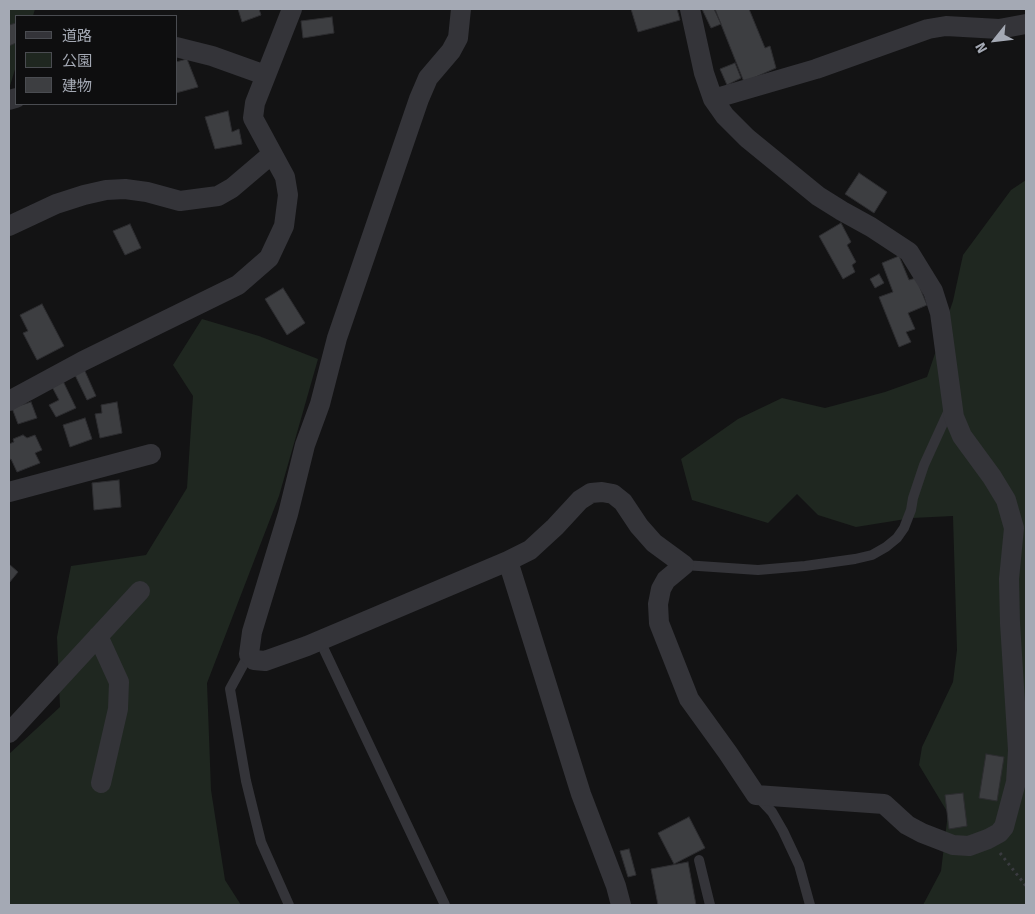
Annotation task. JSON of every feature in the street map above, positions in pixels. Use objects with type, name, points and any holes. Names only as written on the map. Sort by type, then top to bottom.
[{"type":"street","points":[[9,401],[83,361],[238,285],[268,258],[284,226],[288,195],[285,177],[253,118],[255,104],[265,75],[292,9]]},
{"type":"street","points":[[461,9],[458,38],[451,51],[428,78],[419,99],[337,338],[320,404],[305,445],[288,514],[252,632],[249,654],[254,660],[265,661],[320,641],[508,560],[530,550],[580,500],[591,493],[613,494],[623,502],[654,543],[684,565],[666,580],[661,589],[658,604],[659,624],[689,699],[756,795],[884,804],[907,825],[922,833],[954,845],[969,846],[988,839],[999,833],[1004,827],[1016,782],[1018,750],[1009,579],[1014,528],[1006,500],[962,436],[954,418],[940,313],[933,291],[909,252],[818,196],[747,138],[725,116],[713,99],[704,73],[690,9]]},
{"type":"street","points":[[713,99],[816,69],[928,29],[946,26],[999,29],[1026,24]]},
{"type":"street","points":[[178,48],[212,56],[265,75]]},
{"type":"street","points":[[9,226],[56,204],[106,190],[126,189],[147,192],[180,201],[218,196],[232,188],[272,154]]},
{"type":"street","points":[[9,492],[151,454]]},
{"type":"street","points":[[508,560],[581,794],[616,886],[621,905]]},
{"type":"street","points":[[9,733],[140,591]]},
{"type":"street","points":[[98,636],[119,682],[118,709],[101,783]]},
{"type":"lane","points":[[684,565],[758,570],[805,566],[855,559],[872,555],[886,547],[897,538],[904,528],[924,465],[952,405]]},
{"type":"lane","points":[[320,641],[445,905]]},
{"type":"lane","points":[[249,654],[230,689],[246,781],[261,842],[289,905]]},
{"type":"lane","points":[[756,795],[772,812],[784,830],[800,865],[810,905]]},
{"type":"lane","points":[[699,860],[710,905]]},
{"type":"path","points":[[988,839],[1026,886]]},
{"type":"green space","points":[[9,9],[35,9],[33,15],[15,15],[15,69],[9,89]]},
{"type":"green space","points":[[1026,180],[1026,905],[923,905],[941,871],[948,813],[919,765],[922,747],[953,682],[957,650],[953,516],[912,518],[856,527],[818,515],[797,494],[768,523],[692,500],[681,459],[738,419],[782,398],[825,408],[885,392],[927,377],[953,301],[963,255],[1011,190]]},
{"type":"green space","points":[[202,319],[259,336],[318,359],[279,496],[207,683],[211,790],[225,880],[241,905],[9,905],[9,754],[60,707],[57,637],[71,566],[146,555],[187,488],[193,396],[173,365]]},
{"type":"building","points":[[238,9],[259,9],[261,15],[242,22]]},
{"type":"building","points":[[631,9],[677,9],[680,20],[638,32]]},
{"type":"building","points":[[702,9],[714,9],[721,24],[711,28]]},
{"type":"building","points":[[715,9],[749,9],[765,48],[770,46],[776,68],[744,82]]},
{"type":"building","points":[[332,17],[334,33],[303,38],[301,21]]},
{"type":"building","points":[[15,23],[15,43],[9,46],[9,25]]},
{"type":"building","points":[[187,59],[198,87],[178,92],[178,61]]},
{"type":"building","points":[[735,63],[741,78],[727,85],[720,69]]},
{"type":"building","points":[[228,111],[232,132],[239,129],[242,144],[215,149],[205,117]]},
{"type":"building","points":[[859,173],[887,192],[874,213],[845,194]]},
{"type":"building","points":[[841,223],[851,242],[847,245],[856,262],[852,265],[855,272],[843,279],[819,236]]},
{"type":"building","points":[[130,224],[141,248],[125,255],[113,231]]},
{"type":"building","points":[[899,256],[909,280],[916,278],[927,305],[908,313],[915,329],[906,332],[911,342],[899,347],[879,297],[893,292],[882,263]]},
{"type":"building","points":[[879,274],[884,283],[875,288],[870,279]]},
{"type":"building","points":[[283,288],[305,323],[287,335],[265,299]]},
{"type":"building","points":[[42,304],[64,346],[37,360],[23,333],[28,331],[20,315]]},
{"type":"building","points":[[84,369],[96,396],[87,400],[74,373]]},
{"type":"building","points":[[62,379],[76,408],[56,417],[49,405],[59,400],[51,385]]},
{"type":"building","points":[[31,402],[37,418],[18,424],[12,408]]},
{"type":"building","points":[[117,402],[122,433],[100,438],[95,414],[102,413],[101,405]]},
{"type":"building","points":[[85,418],[92,439],[70,447],[63,425]]},
{"type":"building","points":[[23,435],[27,438],[35,435],[42,450],[35,453],[40,463],[17,472],[11,459],[9,460],[9,444],[14,442],[13,439]]},
{"type":"building","points":[[119,480],[121,507],[94,510],[92,483]]},
{"type":"building","points":[[9,564],[18,572],[9,583]]},
{"type":"building","points":[[986,754],[1004,757],[997,801],[979,798]]},
{"type":"building","points":[[963,793],[967,826],[949,829],[945,795]]},
{"type":"building","points":[[689,817],[705,848],[674,864],[658,833]]},
{"type":"building","points":[[629,849],[636,875],[628,877],[620,851]]},
{"type":"building","points":[[688,862],[696,905],[658,905],[651,869]]}]
